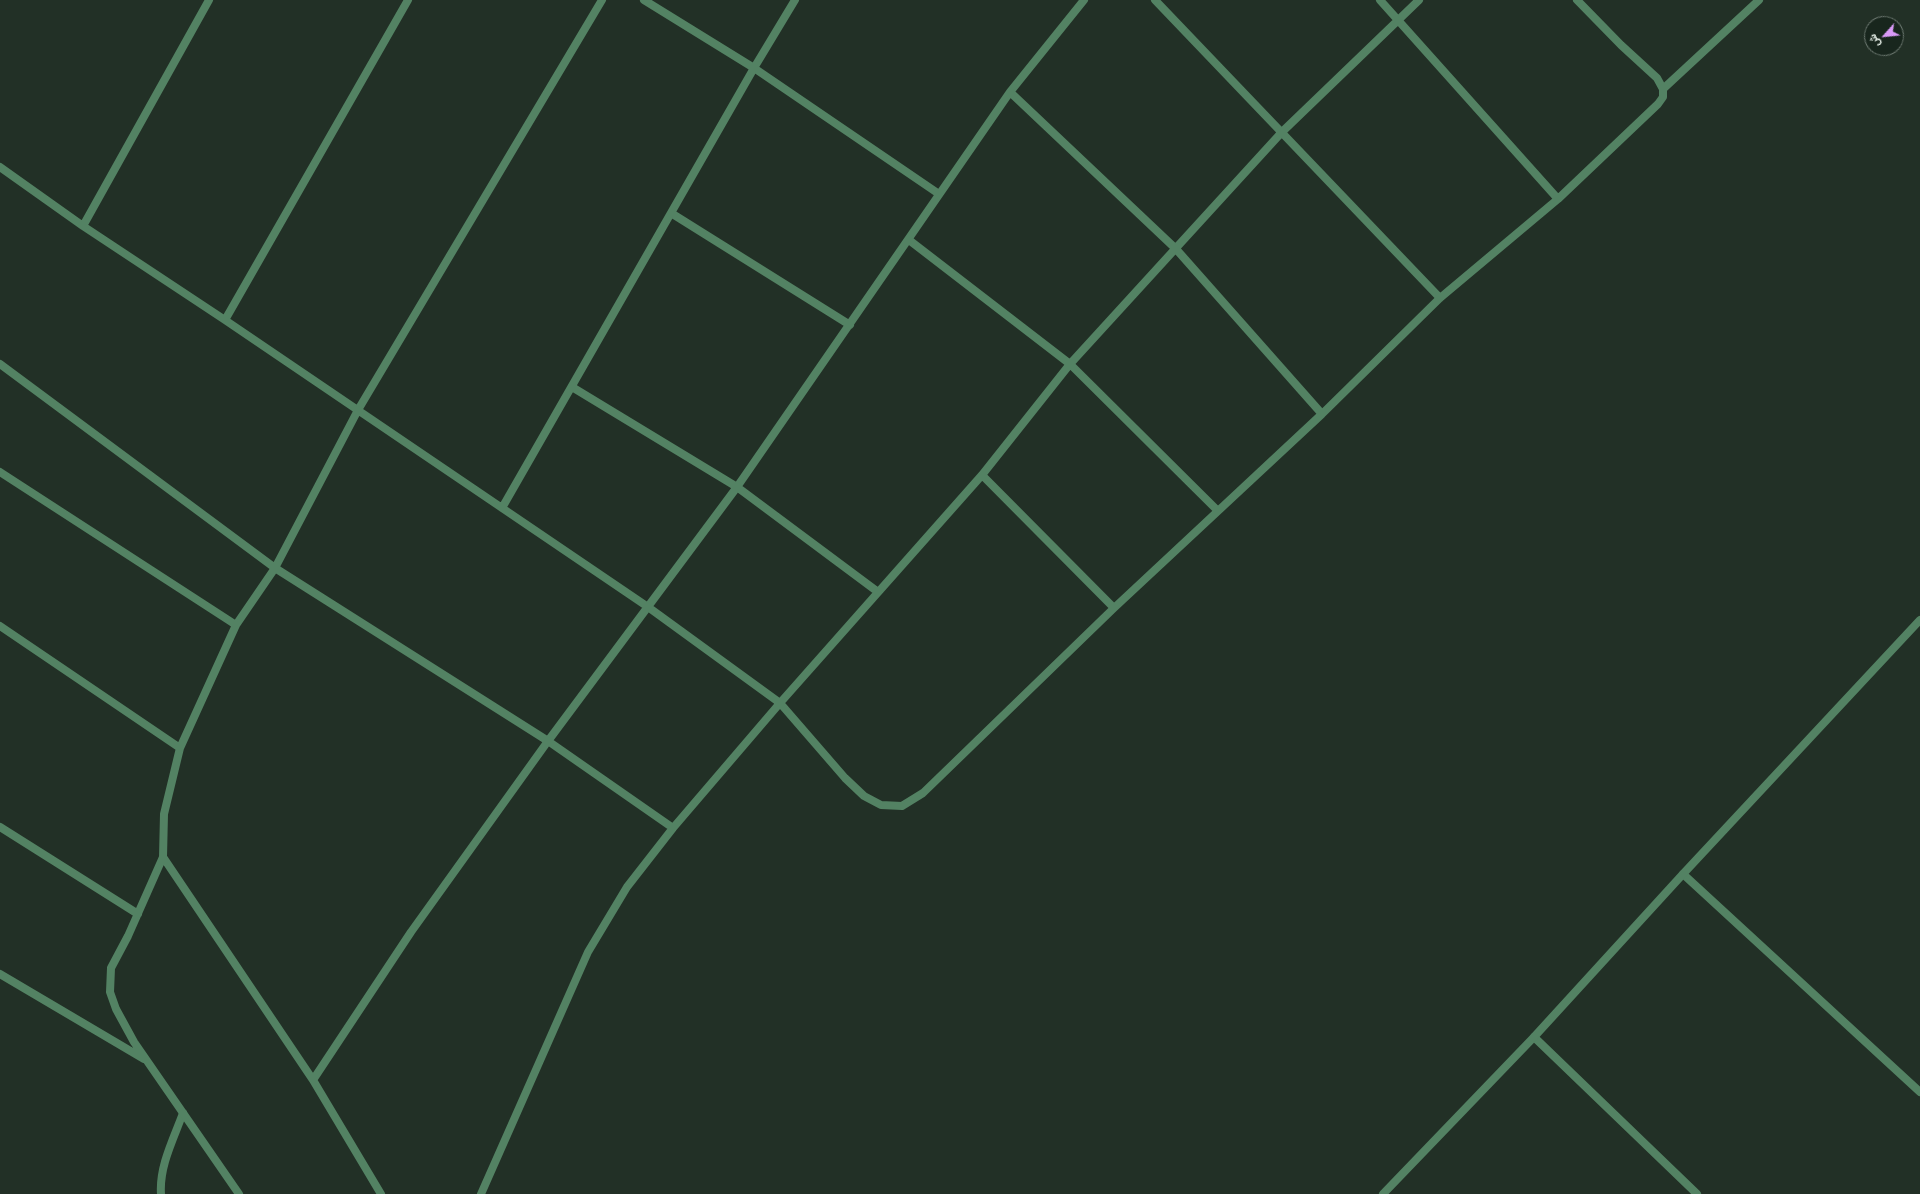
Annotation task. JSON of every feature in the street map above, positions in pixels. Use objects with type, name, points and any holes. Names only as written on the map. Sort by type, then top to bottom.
[{"type":"street","points":[[83,226],[208,0]]},
{"type":"street","points":[[225,320],[408,0]]},
{"type":"street","points":[[239,1194],[146,1060],[116,1009],[110,992],[111,968],[138,914],[163,857],[164,814],[180,748],[236,625],[275,568],[358,410],[602,0]]},
{"type":"street","points":[[644,0],[754,68],[939,194]]},
{"type":"street","points":[[502,508],[754,68],[795,0]]},
{"type":"street","points":[[313,1080],[411,932],[548,740],[737,487],[1010,92],[1084,0]]},
{"type":"street","points":[[1155,0],[1440,298]]},
{"type":"street","points":[[1380,0],[1558,199]]},
{"type":"street","points":[[480,1194],[588,952],[627,887],[674,828],[780,703],[982,475],[1070,364],[1282,132],[1419,0]]},
{"type":"street","points":[[0,167],[83,226],[225,320],[648,607],[780,703],[845,778],[864,796],[881,805],[902,806],[923,793],[1114,608],[1322,414],[1440,298],[1558,199],[1658,104],[1663,96],[1663,89],[1657,78],[1621,45],[1577,0]]},
{"type":"street","points":[[1663,89],[1759,0]]},
{"type":"street","points":[[1010,92],[1176,249],[1322,414]]},
{"type":"street","points":[[671,213],[850,324]]},
{"type":"street","points":[[909,240],[1070,364],[1218,511]]},
{"type":"street","points":[[0,364],[275,568],[548,740],[674,828]]},
{"type":"street","points":[[572,387],[737,487],[878,592]]},
{"type":"street","points":[[0,472],[236,625]]},
{"type":"street","points":[[982,475],[1114,608]]},
{"type":"street","points":[[1383,1194],[1534,1037],[1683,874],[1920,620]]},
{"type":"street","points":[[0,626],[180,748]]},
{"type":"street","points":[[0,827],[138,914]]},
{"type":"street","points":[[163,857],[313,1080],[381,1194]]},
{"type":"street","points":[[1683,874],[1920,1092]]},
{"type":"street","points":[[0,974],[146,1060]]},
{"type":"street","points":[[1534,1037],[1697,1194]]},
{"type":"street","points":[[160,1194],[160,1183],[166,1160],[183,1113]]}]
